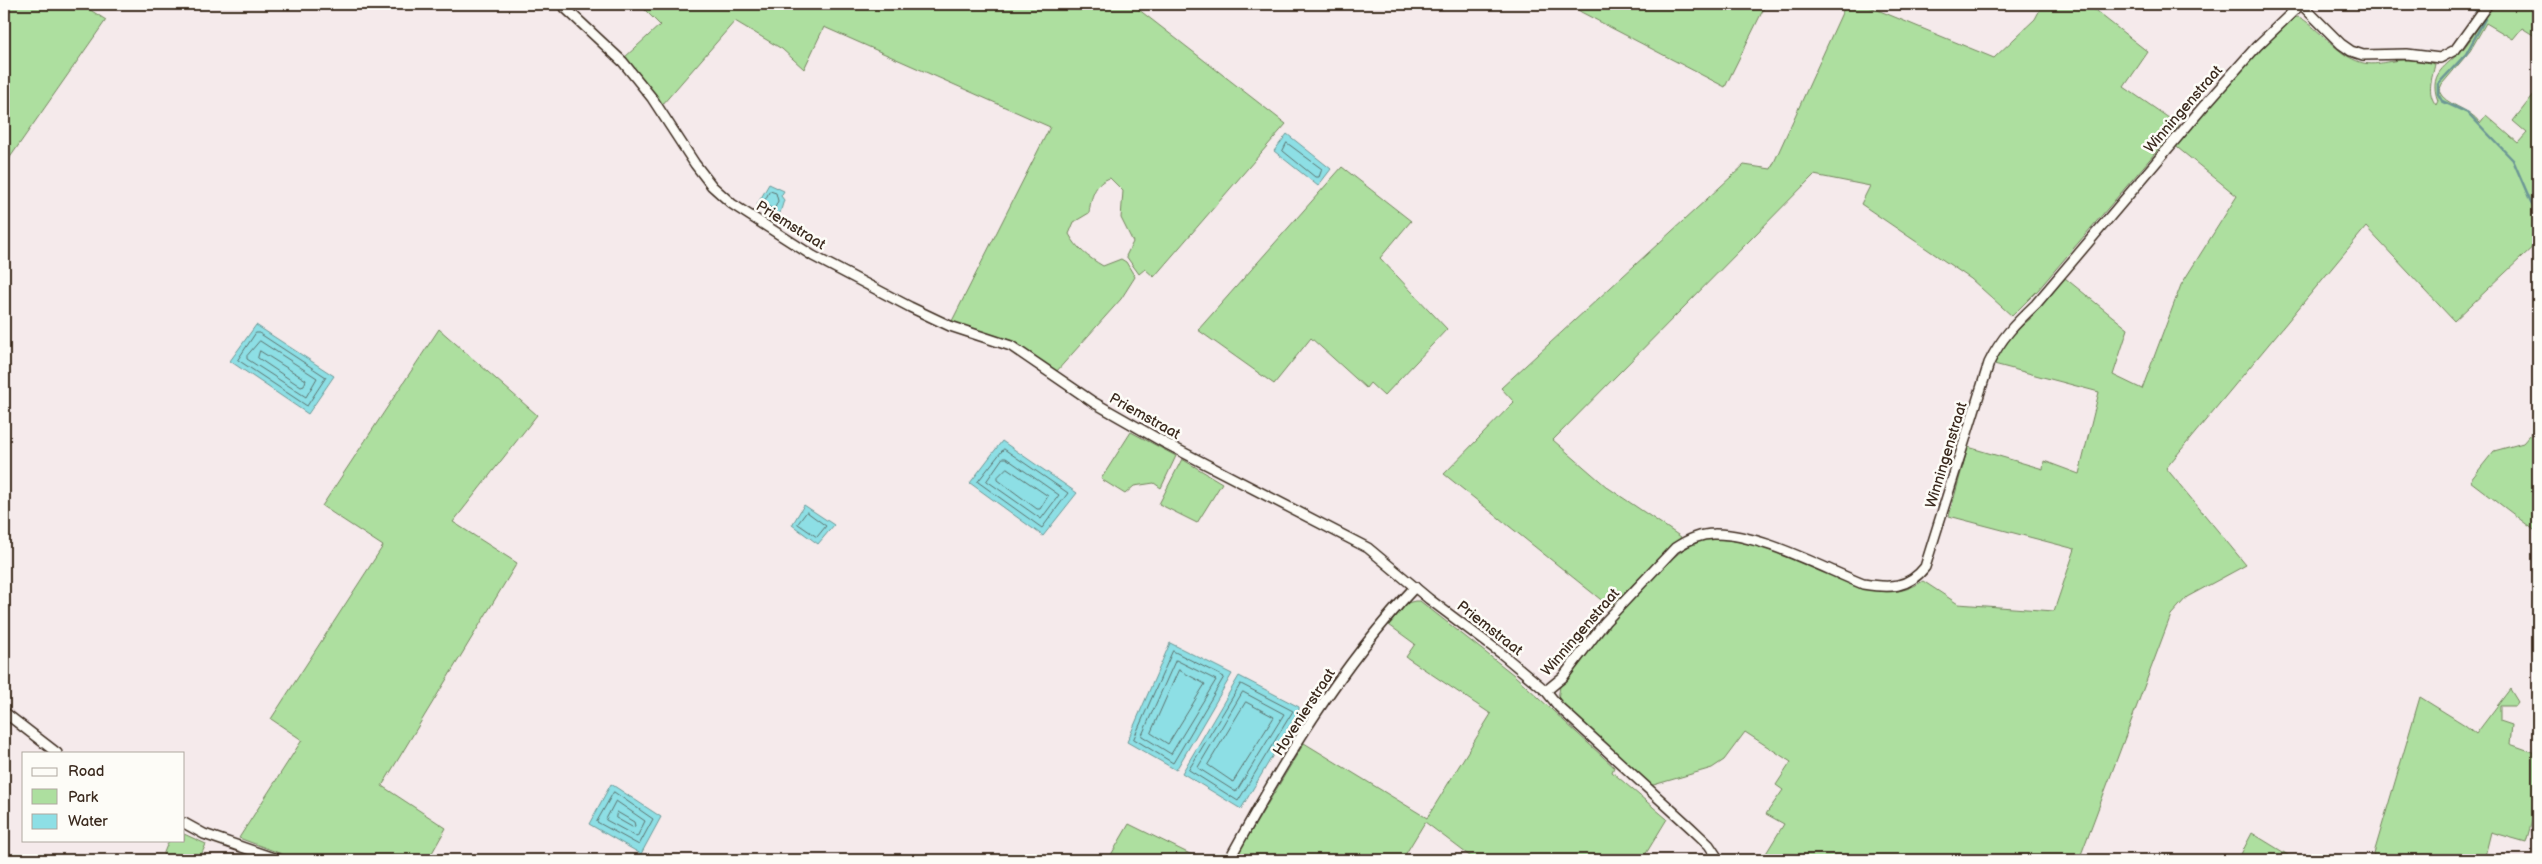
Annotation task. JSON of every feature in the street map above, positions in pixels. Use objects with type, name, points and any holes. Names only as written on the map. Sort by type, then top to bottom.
[{"type":"street","name":"Priemstraat","points":[[561,4],[623,62],[652,98],[695,164],[712,186],[732,204],[813,256],[910,307],[950,326],[1011,346],[1101,407],[1165,443],[1368,548],[1414,587],[1485,640],[1546,691],[1559,707],[1709,845],[1719,860]]},
{"type":"street","points":[[2301,4],[2341,44],[2362,55],[2407,54],[2440,58],[2455,50],[2488,4]]},
{"type":"street","name":"Winningenstraat","points":[[1546,691],[1560,680],[1605,622],[1641,583],[1675,548],[1693,538],[1713,534],[1760,542],[1872,585],[1897,587],[1918,577],[1926,567],[1989,363],[1998,343],[2006,332],[2036,304],[2202,107],[2257,46],[2301,4]]},
{"type":"street","name":"Hovenierstraat","points":[[1229,860],[1328,698],[1358,654],[1390,613],[1414,587]]},
{"type":"street","points":[[4,712],[56,752]]},
{"type":"street","points":[[185,824],[204,834],[279,860]]},
{"type":"green space","points":[[4,4],[81,4],[106,20],[4,166]]},
{"type":"green space","points":[[639,4],[1141,4],[1138,9],[1286,124],[1154,277],[1145,269],[1139,274],[1126,256],[1133,242],[1121,218],[1123,191],[1110,178],[1100,183],[1092,197],[1089,213],[1074,222],[1069,234],[1079,248],[1098,263],[1103,266],[1121,259],[1126,262],[1135,277],[1121,299],[1056,372],[1010,340],[951,323],[1050,127],[824,27],[804,69],[782,49],[735,21],[662,105],[624,58],[660,25]]},
{"type":"green space","points":[[1570,4],[1766,4],[1725,87],[1581,12]]},
{"type":"green space","points":[[1846,4],[1863,4],[1994,58],[2035,19],[2043,4],[2087,4],[2148,52],[2124,87],[2179,125],[2038,290],[2012,316],[1971,279],[1861,204],[1870,186],[1814,175],[1553,440],[1607,487],[1681,537],[1610,607],[1444,474],[1514,402],[1501,388],[1744,165],[1771,169]]},
{"type":"green space","points":[[2493,4],[2538,4],[2538,38],[2522,28],[2513,39],[2486,23],[2470,51],[2442,84],[2439,91],[2446,100],[2470,113],[2480,123],[2486,115],[2518,143],[2527,133],[2513,121],[2538,89],[2538,242],[2454,321],[2366,227],[2166,468],[2246,565],[2187,597],[2171,615],[2079,860],[1762,860],[1784,824],[1766,814],[1783,790],[1776,785],[1791,762],[1745,732],[1724,760],[1712,768],[1650,786],[1558,699],[1560,686],[1630,600],[1673,557],[1693,544],[1710,539],[1729,540],[1767,549],[1861,588],[1893,592],[1907,589],[1923,581],[1958,604],[2054,611],[2075,549],[1949,516],[1968,447],[2043,469],[2044,461],[2079,474],[2099,392],[1994,364],[2006,339],[2030,319],[2065,278],[2128,329],[2113,375],[2142,389],[2181,285],[2237,196],[2173,144],[2287,22],[2297,17],[2308,23],[2343,53],[2356,61],[2375,64],[2409,60],[2435,64],[2430,90],[2436,105],[2438,101],[2435,82],[2438,74],[2467,44]]},
{"type":"green space","points":[[1342,167],[1411,221],[1380,258],[1447,329],[1384,396],[1370,383],[1366,388],[1311,338],[1274,384],[1198,330]]},
{"type":"green space","points":[[439,329],[537,415],[453,522],[517,563],[382,786],[446,828],[428,860],[298,860],[239,838],[302,740],[271,719],[383,546],[322,506]]},
{"type":"green space","points":[[2538,426],[2538,533],[2470,481],[2494,451],[2523,443]]},
{"type":"green space","points":[[1131,432],[1176,456],[1161,488],[1154,483],[1134,486],[1125,494],[1101,479]]},
{"type":"green space","points":[[1182,459],[1222,483],[1197,523],[1159,504]]},
{"type":"green space","points":[[1420,601],[1514,675],[1614,767],[1612,772],[1667,819],[1642,860],[1475,860],[1425,822],[1402,860],[1234,860],[1304,743],[1427,818],[1491,714],[1406,657],[1415,644],[1389,625],[1407,603]]},
{"type":"green space","points":[[2510,689],[2518,702],[2515,706],[2500,706],[2500,721],[2512,725],[2510,744],[2538,754],[2538,800],[2526,842],[2491,832],[2484,860],[2372,860],[2420,697],[2476,734]]},
{"type":"green space","points":[[1129,824],[1202,860],[1108,860]]},
{"type":"green space","points":[[2252,833],[2296,860],[2238,860]]},
{"type":"green space","points":[[185,834],[206,844],[199,860],[161,860],[168,842],[185,842]]},
{"type":"water","points":[[1287,134],[1331,169],[1318,186],[1274,151]]},
{"type":"water","points":[[769,184],[784,191],[781,196],[784,200],[780,213],[775,218],[757,205]]},
{"type":"water","points":[[256,325],[334,376],[308,414],[230,361]]},
{"type":"water","points":[[1002,441],[1077,493],[1043,536],[970,483]]},
{"type":"water","points":[[804,505],[834,525],[818,544],[792,525]]},
{"type":"water","points":[[1170,643],[1232,674],[1176,770],[1127,742]]},
{"type":"water","points":[[1239,676],[1299,707],[1299,711],[1241,809],[1182,773]]},
{"type":"water","points":[[611,784],[661,817],[641,854],[589,824]]},
{"type":"waterway","points":[[2466,4],[2475,10]]},
{"type":"waterway","points":[[2485,19],[2466,54],[2438,84],[2438,94],[2442,101],[2468,113],[2513,160],[2531,202],[2538,212]]}]
